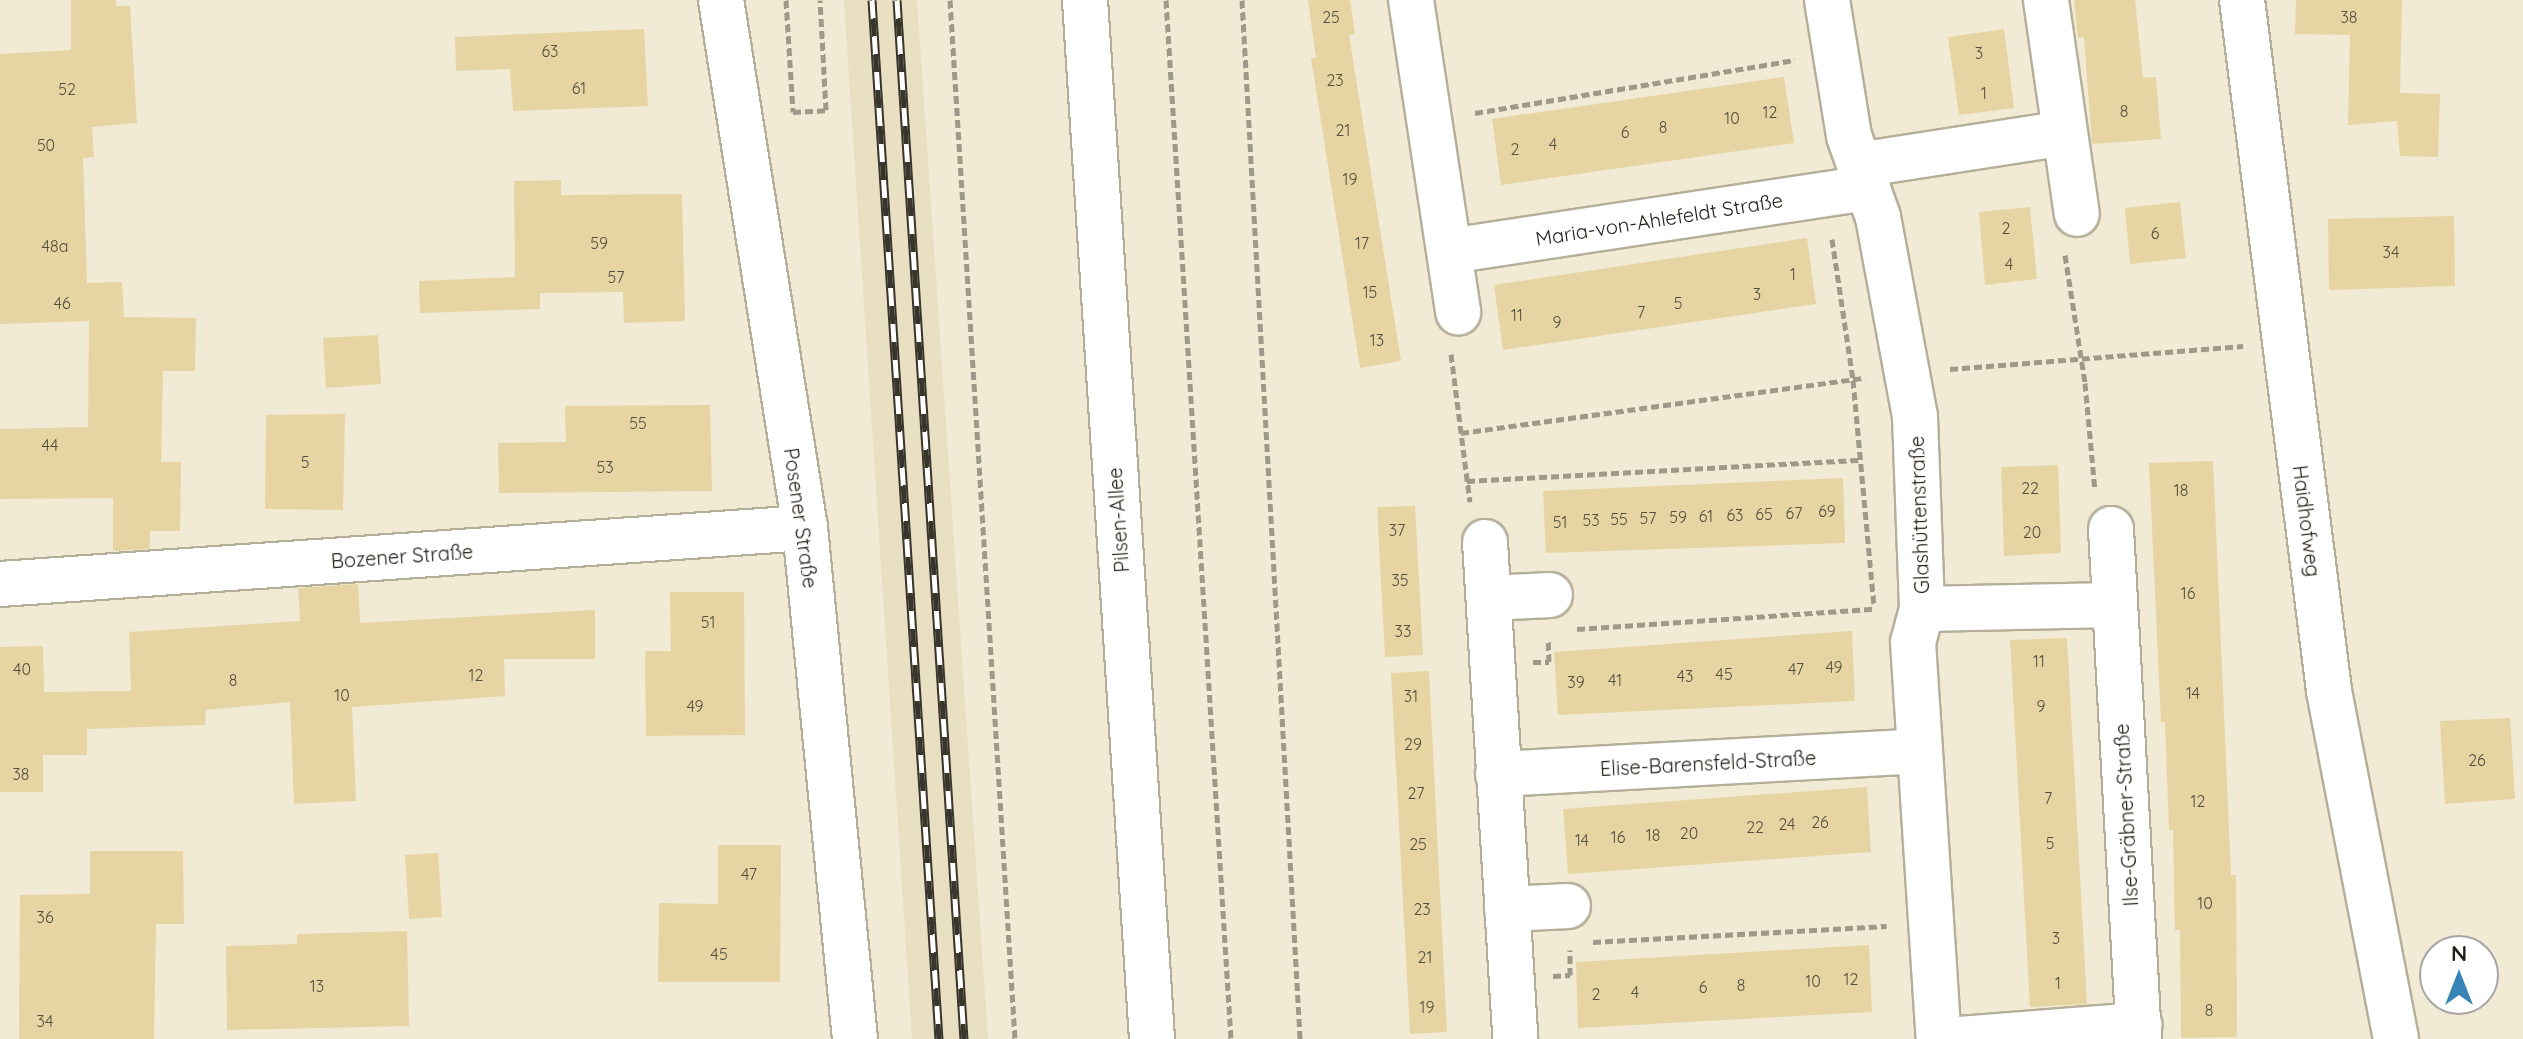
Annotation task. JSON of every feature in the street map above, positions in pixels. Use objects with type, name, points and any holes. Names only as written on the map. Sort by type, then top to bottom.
[{"type":"street","name":"Posener Straße","points":[[721,0],[805,528],[855,1039]]},
{"type":"street","name":"Pilsen-Allee","points":[[1085,0],[1152,1039]]},
{"type":"street","points":[[1411,0],[1458,312]]},
{"type":"street","name":"Glashüttenstraße","points":[[1827,0],[1849,136],[1851,182],[1909,372],[1922,609],[1913,642],[1917,751],[1939,1039]]},
{"type":"street","points":[[2046,0],[2077,214]]},
{"type":"street","name":"Haidhofweg","points":[[2242,0],[2329,691],[2396,1039]]},
{"type":"street","name":"Maria-von-Ahlefeldt Straße","points":[[1450,251],[1851,182],[2065,133]]},
{"type":"street","name":"Bozener Straße","points":[[0,584],[805,528]]},
{"type":"street","name":"Ilse-Gräbner-Straße","points":[[1960,1039],[2139,1032],[2111,529]]},
{"type":"street","points":[[1485,542],[1515,1039]]},
{"type":"street","points":[[1489,598],[1554,619]]},
{"type":"street","points":[[1922,609],[2113,605]]},
{"type":"street","name":"Elise-Barensfeld-Straße","points":[[1498,774],[1917,751]]},
{"type":"street","points":[[1507,909],[1575,930]]},
{"type":"path","points":[[786,0],[793,112],[826,110],[820,0]]},
{"type":"path","points":[[950,0],[1015,1039]]},
{"type":"path","points":[[1166,0],[1231,1039]]},
{"type":"path","points":[[1242,0],[1300,1039]]},
{"type":"path","points":[[1475,111],[1836,53]]},
{"type":"path","points":[[1851,182],[1853,380],[1874,609]]},
{"type":"path","points":[[2077,214],[2059,217],[2081,359],[2098,530],[2111,529]]},
{"type":"path","points":[[1458,312],[1448,326],[1472,525],[1485,542]]},
{"type":"path","points":[[1461,433],[1909,372],[2284,343]]},
{"type":"path","points":[[1467,481],[1861,460]]},
{"type":"path","points":[[1492,664],[1549,662],[1554,619],[1922,609]]},
{"type":"path","points":[[1512,978],[1570,975],[1575,930],[1930,924]]},
{"type":"shaded area","points":[[844,0],[917,0],[988,1039],[912,1039]]},
{"type":"building","points":[[71,0],[116,0],[116,6],[130,6],[137,123],[92,127],[94,157],[83,158],[87,283],[122,282],[124,317],[196,318],[195,371],[163,371],[161,462],[181,462],[180,531],[150,531],[150,549],[113,551],[113,498],[0,499],[0,429],[88,427],[89,321],[0,324],[0,54],[71,50]]},
{"type":"building","points":[[1308,0],[1350,0],[1355,34],[1349,35],[1401,361],[1360,368],[1311,58],[1316,58]]},
{"type":"building","points":[[2074,0],[2135,0],[2143,78],[2156,77],[2161,139],[2092,144],[2084,37],[2078,38]]},
{"type":"building","points":[[2296,0],[2402,0],[2400,93],[2440,94],[2438,157],[2400,156],[2397,121],[2348,125],[2350,35],[2295,34]]},
{"type":"building","points":[[644,29],[648,106],[513,111],[510,69],[456,71],[455,37]]},
{"type":"building","points":[[2004,29],[2014,108],[1959,115],[1948,37]]},
{"type":"building","points":[[1784,77],[1794,143],[1501,185],[1492,119]]},
{"type":"building","points":[[561,180],[561,195],[682,194],[685,321],[624,323],[623,292],[540,293],[540,309],[420,313],[419,281],[515,277],[514,181]]},
{"type":"building","points":[[2180,202],[2186,258],[2130,264],[2125,208]]},
{"type":"building","points":[[2030,207],[2037,279],[1985,285],[1979,212]]},
{"type":"building","points":[[2454,216],[2455,286],[2329,290],[2328,219]]},
{"type":"building","points":[[1807,238],[1816,304],[1503,350],[1494,285]]},
{"type":"building","points":[[378,335],[381,384],[326,388],[323,338]]},
{"type":"building","points":[[710,405],[712,491],[499,493],[498,443],[566,442],[565,406]]},
{"type":"building","points":[[345,414],[343,510],[265,509],[266,415]]},
{"type":"building","points":[[2213,461],[2231,875],[2236,875],[2237,1037],[2181,1038],[2180,930],[2175,930],[2173,830],[2169,830],[2165,722],[2161,722],[2149,463]]},
{"type":"building","points":[[2058,465],[2061,553],[2004,556],[2001,467]]},
{"type":"building","points":[[1843,478],[1845,543],[1546,553],[1543,491]]},
{"type":"building","points":[[1415,506],[1423,655],[1385,657],[1377,507]]},
{"type":"building","points":[[358,584],[360,623],[595,610],[595,659],[504,659],[505,696],[352,707],[356,801],[294,804],[290,702],[206,710],[205,725],[87,729],[87,755],[43,755],[43,792],[0,792],[0,647],[43,646],[44,692],[131,691],[129,632],[300,621],[298,588]]},
{"type":"building","points":[[670,592],[744,592],[745,735],[646,736],[645,651],[671,651]]},
{"type":"building","points":[[1852,631],[1855,701],[1558,715],[1554,652]]},
{"type":"building","points":[[2067,638],[2087,1004],[2030,1007],[2010,640]]},
{"type":"building","points":[[1429,671],[1447,1032],[1410,1034],[1391,673]]},
{"type":"building","points":[[2510,718],[2515,799],[2445,804],[2440,721]]},
{"type":"building","points":[[1867,787],[1871,852],[1568,874],[1563,809]]},
{"type":"building","points":[[718,845],[781,845],[780,982],[658,982],[659,903],[718,904]]},
{"type":"building","points":[[90,851],[183,851],[184,924],[156,924],[154,1039],[19,1039],[20,895],[90,894]]},
{"type":"building","points":[[438,853],[442,917],[409,919],[405,855]]},
{"type":"building","points":[[407,931],[409,1026],[227,1030],[226,946],[297,944],[297,934]]},
{"type":"building","points":[[1869,945],[1872,1012],[1578,1028],[1576,962]]},
{"type":"railway","points":[[872,0],[939,1039]]},
{"type":"railway","points":[[897,0],[964,1039]]}]
